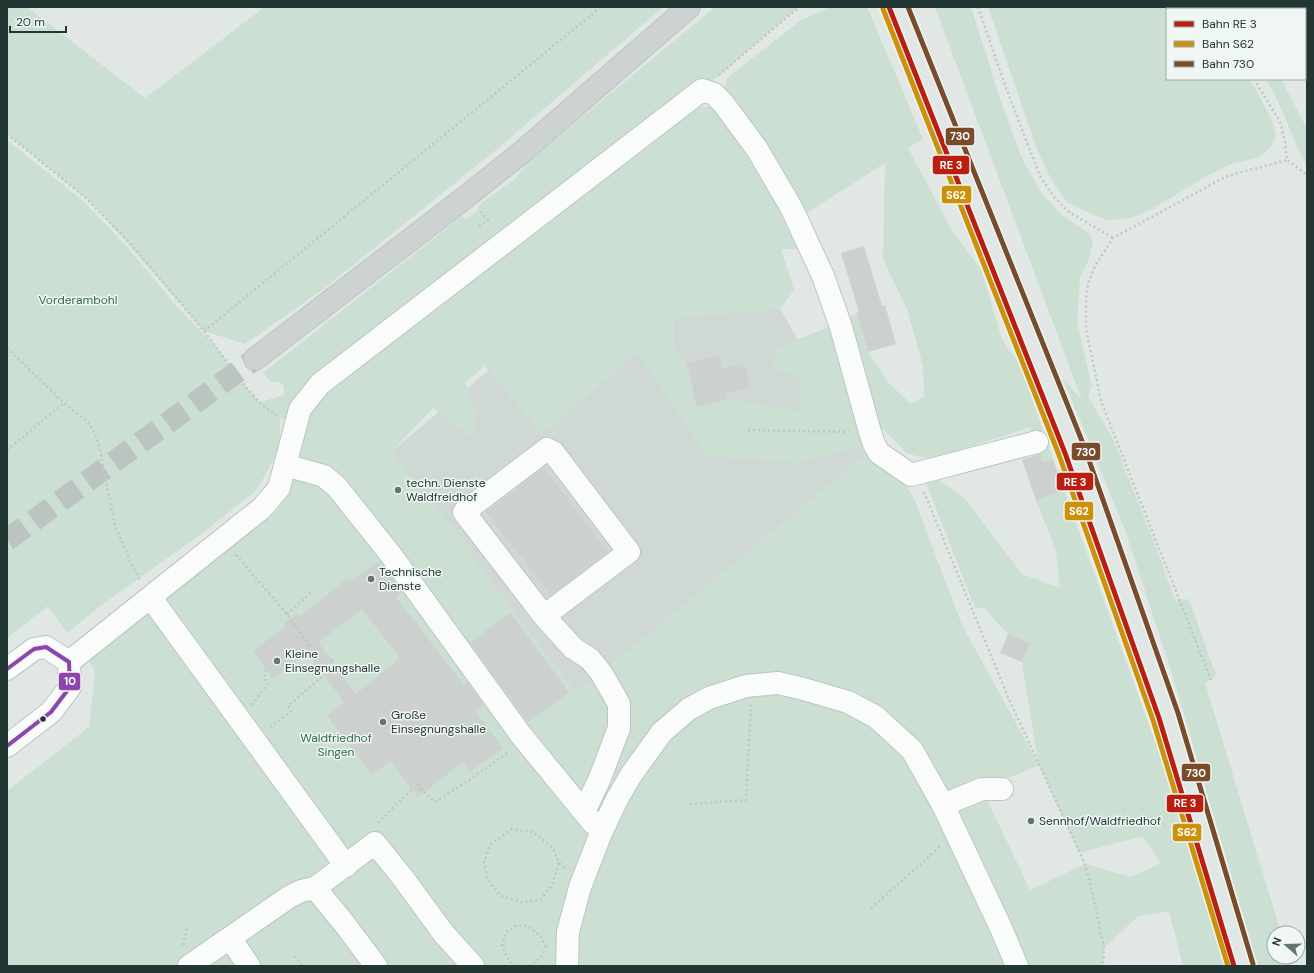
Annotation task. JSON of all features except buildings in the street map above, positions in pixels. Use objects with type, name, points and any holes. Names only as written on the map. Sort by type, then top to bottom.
[{"type":"main road","points":[[254,359],[521,153],[689,7]]},
{"type":"lane","points":[[69,662],[262,508],[279,488],[300,409],[320,384],[702,90],[714,94],[723,103],[757,149],[791,207],[823,276],[841,328],[870,432],[879,453],[911,475],[1037,442]]},
{"type":"lane","points":[[544,616],[629,552],[553,452],[547,449],[464,512],[544,616],[572,648],[590,659],[602,674],[619,704],[619,728],[600,778],[584,812]]},
{"type":"lane","points":[[285,465],[324,476],[337,487],[390,555],[524,740],[601,833]]},
{"type":"lane","points":[[151,598],[346,866]]},
{"type":"lane","points":[[7,669],[34,648],[46,647],[69,662]]},
{"type":"lane","points":[[7,746],[51,712],[70,687],[69,662]]},
{"type":"lane","points":[[567,966],[568,932],[582,882],[601,833],[617,799],[631,775],[662,732],[689,709],[709,698],[746,686],[778,684],[800,688],[848,702],[876,717],[912,750],[943,805],[1017,966]]},
{"type":"lane","points":[[943,805],[982,789],[1002,789]]},
{"type":"lane","points":[[189,966],[289,897],[301,891],[315,888],[375,843],[444,934],[473,966]]},
{"type":"lane","points":[[315,888],[376,966]]},
{"type":"lane","points":[[230,938],[249,966]]},
{"type":"path","points":[[204,331],[589,18],[599,7]]},
{"type":"path","points":[[702,90],[798,7]]},
{"type":"path","points":[[978,7],[1006,88],[1040,176],[1054,197],[1069,212],[1113,238]]},
{"type":"path","points":[[1255,80],[1280,122],[1287,160],[1307,175]]},
{"type":"path","points":[[7,134],[86,198],[131,244],[204,331],[245,386],[260,403],[280,418],[296,423]]},
{"type":"path","points":[[1211,680],[1101,401],[1086,329],[1086,300],[1088,284],[1095,266],[1113,238],[1227,176],[1287,160]]},
{"type":"path","points":[[7,348],[64,403],[91,425],[99,445],[115,526],[130,561],[151,598]]},
{"type":"path","points":[[7,450],[64,403]]},
{"type":"path","points":[[748,430],[870,432]]},
{"type":"path","points":[[911,475],[924,493],[1008,697],[1085,864],[1104,948],[1103,966]]},
{"type":"path","points":[[222,539],[287,614],[311,648]]},
{"type":"path","points":[[287,614],[312,592]]},
{"type":"path","points":[[331,661],[334,658]]},
{"type":"path","points":[[238,718],[256,702],[268,684],[264,678],[266,670]]},
{"type":"path","points":[[254,740],[291,711],[288,706],[324,675]]},
{"type":"path","points":[[690,804],[746,800],[752,686]]},
{"type":"path","points":[[418,784],[434,802],[474,776],[524,740]]},
{"type":"path","points":[[375,843],[374,828],[412,789]]},
{"type":"path","points":[[559,863],[552,885],[540,900],[521,902],[500,896],[488,880],[484,862],[490,845],[512,830],[533,832],[553,848],[559,863],[582,882]]},
{"type":"path","points":[[871,908],[931,855],[954,830]]},
{"type":"path","points":[[516,966],[508,961],[502,946],[506,932],[517,925],[528,926],[540,936],[546,948],[540,959],[529,966]]},
{"type":"path","points":[[294,956],[303,966]]},
{"type":"shaded area","points":[[590,285],[780,309],[866,455],[576,693],[391,452]]},
{"type":"green space","points":[[7,7],[27,7],[145,98],[265,7],[663,7],[497,149],[326,287],[245,344],[204,331],[103,215],[86,198],[7,134]]},
{"type":"green space","name":"Vorderambohl","points":[[715,7],[797,8],[702,90],[320,384],[296,423],[280,418],[280,449],[256,491],[197,537],[103,604],[67,633],[48,606],[7,638],[7,140],[83,201],[128,248],[178,308],[214,344],[245,386],[260,403],[284,394],[284,387],[280,382],[271,382],[263,373],[462,216],[465,220],[478,210],[479,205],[516,178],[529,161]]},
{"type":"green space","name":"Waldfriedhof Singen","points":[[830,7],[867,7],[923,139],[908,148],[952,231],[981,269],[1002,340],[1020,364],[1053,459],[1043,462],[1030,427],[933,459],[908,454],[883,429],[874,444],[798,463],[706,456],[637,353],[542,435],[485,366],[465,382],[477,413],[473,440],[433,408],[391,452],[473,551],[469,554],[576,693],[866,455],[899,476],[913,496],[962,625],[1038,763],[1022,662],[1030,643],[1008,634],[984,608],[975,608],[919,465],[966,500],[1022,574],[1060,588],[1056,551],[1036,500],[1064,490],[1159,753],[1226,966],[1183,966],[1169,911],[1138,916],[1104,948],[1103,966],[7,966],[7,791],[89,727],[95,672],[88,660],[156,605],[275,513],[288,495],[300,453],[303,423],[319,396],[695,106],[711,107],[727,118],[772,189],[786,226],[797,249],[781,249],[794,290],[780,309],[674,319],[674,348],[687,363],[697,407],[728,399],[798,411],[802,379],[772,367],[777,347],[822,330],[857,313],[868,352],[888,382],[911,404],[924,397],[923,366],[907,309],[883,259],[885,163],[804,215],[723,92],[727,78],[800,21]],"holes":[[[1039,765],[1079,853],[1143,836],[1161,863],[1131,877],[1085,864],[1030,890],[982,789]]]},
{"type":"green space","points":[[935,7],[971,7],[1001,102],[1023,161],[1043,195],[1061,214],[1090,234],[1093,241],[1089,259],[1080,278],[1077,322],[1092,386],[1088,396],[1114,441],[1158,552],[1175,601],[1189,599],[1216,675],[1205,683],[1279,925],[1266,925],[1266,965],[1291,966],[1258,966],[1171,670],[1124,527],[1063,379],[1082,400]]},
{"type":"green space","points":[[988,7],[1208,7],[1209,8],[1166,8],[1166,80],[1251,80],[1272,120],[1276,136],[1270,148],[1257,158],[1234,163],[1210,174],[1149,211],[1130,218],[1108,220],[1067,202],[1052,181],[1038,152]]},
{"type":"green space","points":[[1267,80],[1282,80],[1307,129],[1307,164],[1299,151],[1273,91]]},
{"type":"tunnel","points":[[7,540],[255,359]]},
{"type":"transit line","points":[[889,7],[1065,453],[1159,718],[1234,966]]},
{"type":"transit line","name":"10","points":[[7,669],[34,649],[46,647],[69,662],[70,687],[51,712],[7,746]]},
{"type":"rail line","name":"730","points":[[908,7],[1084,446],[1178,713],[1253,964]]},
{"type":"rail line","name":"S62","points":[[883,9],[1059,455],[1153,720],[1228,966]]},
{"type":"place","name":"techn. Dienste Waldfreidhof","points":[[398,490]]},
{"type":"place","name":"Technische Dienste","points":[[371,579]]},
{"type":"place","name":"Kleine Einsegnungshalle","points":[[277,661]]},
{"type":"place","name":"Große Einsegnungshalle","points":[[383,722]]},
{"type":"place","name":"Sennhof/Waldfriedhof","points":[[1031,821]]}]
